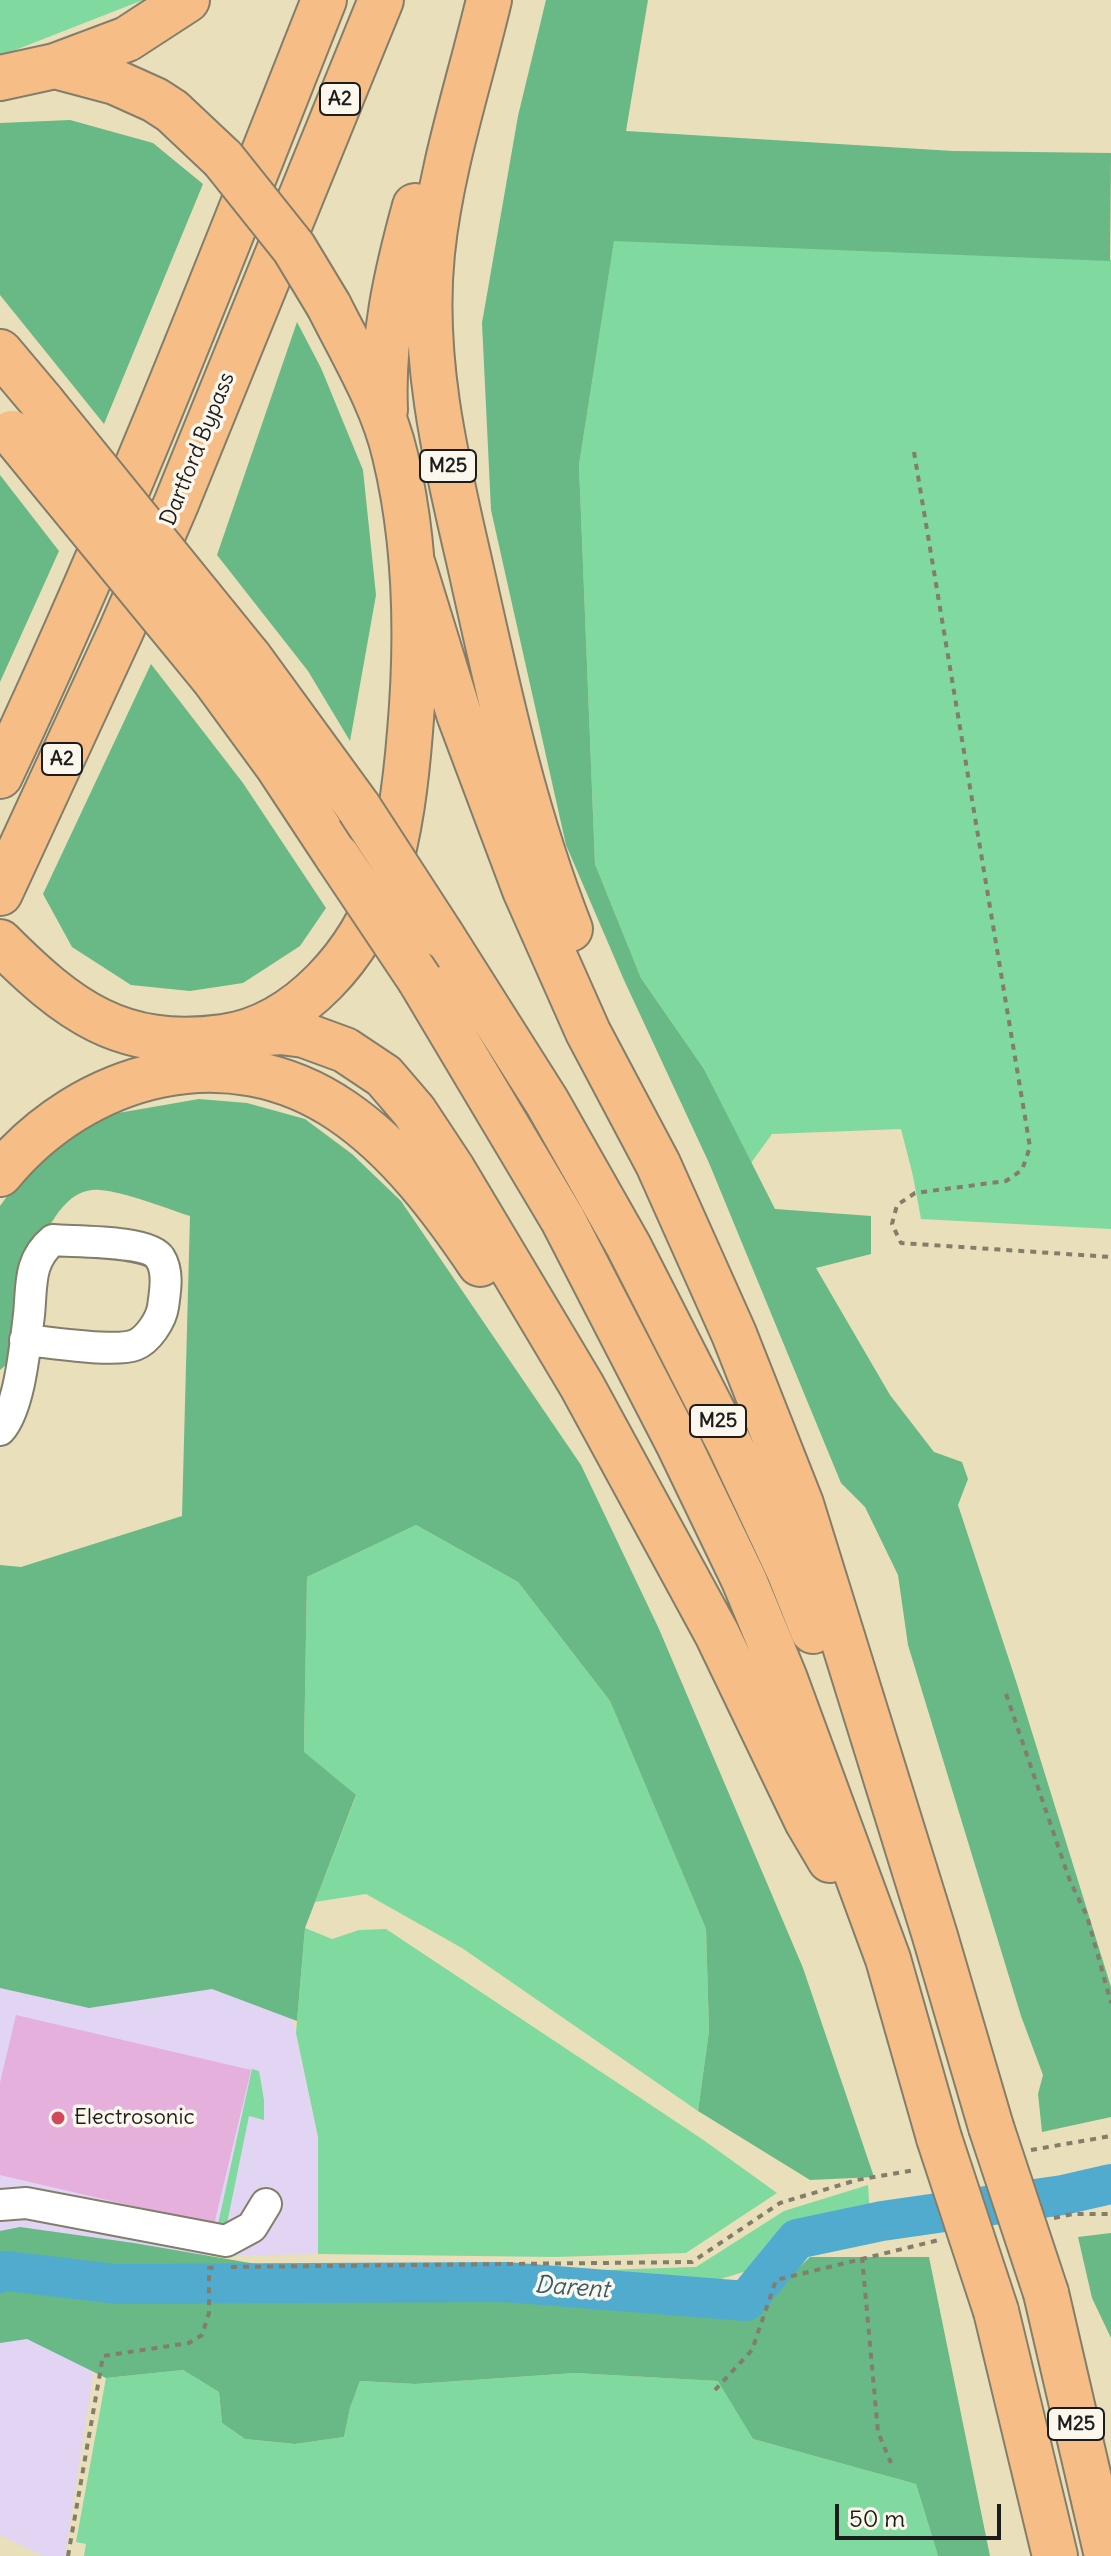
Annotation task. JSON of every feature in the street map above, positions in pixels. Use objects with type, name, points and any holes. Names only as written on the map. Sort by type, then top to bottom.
[{"type":"highway","points":[[0,78],[55,66],[127,39],[187,0]]},
{"type":"highway","name":"A2","points":[[0,776],[95,562],[324,0]]},
{"type":"highway","name":"Dartford Bypass","points":[[0,893],[176,504],[381,0]]},
{"type":"highway","points":[[386,420],[384,358],[388,319],[409,227],[474,0]]},
{"type":"highway","name":"M25","points":[[489,0],[438,208],[429,307],[432,374],[487,648],[516,757],[568,924],[658,1164]]},
{"type":"highway","points":[[0,1130],[49,1089],[85,1070],[192,1041],[238,1035],[267,1024],[313,991],[360,935],[385,883],[402,813],[415,670],[413,565],[396,458],[386,420],[329,306],[294,248],[223,159],[187,123],[155,100],[103,77],[55,66]]},
{"type":"highway","name":"M25","points":[[0,352],[43,403],[231,668],[277,765],[420,980],[563,1220],[744,1580],[785,1679],[888,1959],[939,2138],[996,2311],[1055,2556]]},
{"type":"highway","name":"M25","points":[[6,425],[359,808],[547,1102],[605,1202],[729,1443],[789,1571],[935,1936]]},
{"type":"highway","name":"M25","points":[[413,565],[459,714],[525,890],[588,1032],[658,1164],[734,1334],[801,1504],[991,2127],[1046,2293],[1107,2556]]},
{"type":"highway","points":[[0,942],[69,1005],[131,1033],[192,1041]]},
{"type":"highway","name":"M25","points":[[238,1035],[281,1032],[322,1041],[367,1063],[398,1090],[453,1170],[582,1386],[717,1634],[807,1821],[888,1959]]},
{"type":"highway","name":"M25","points":[[0,1174],[32,1138],[78,1105],[124,1083],[144,1078],[199,1071],[236,1073],[267,1078],[323,1099],[359,1124],[425,1190],[471,1251],[645,1506]]},
{"type":"lane","points":[[0,1430],[10,1419],[17,1396],[32,1268],[42,1250],[53,1240],[148,1249],[160,1257],[166,1273],[162,1312],[152,1331],[137,1345],[117,1347],[25,1340]]},
{"type":"lane","points":[[0,2205],[26,2203],[226,2241],[252,2227],[266,2204]]},
{"type":"path","points":[[914,452],[1030,1147],[1022,1170],[1006,1181],[915,1193],[897,1205],[892,1224],[901,1243],[1111,1257]]},
{"type":"path","points":[[1006,1694],[1070,1881],[1087,1916],[1111,2003]]},
{"type":"path","points":[[68,2556],[103,2356],[189,2343],[202,2335],[209,2313],[209,2268],[692,2262],[780,2203],[857,2180]]},
{"type":"path","points":[[1073,2214],[1111,2214]]},
{"type":"path","points":[[715,2390],[752,2350],[776,2280],[930,2242]]},
{"type":"path","points":[[862,2257],[878,2432],[891,2463]]},
{"type":"shaded area","points":[[0,1904],[283,1973],[318,2137],[318,2254],[203,2256],[97,2348],[65,2556],[43,2556],[0,2535]]},
{"type":"green space","points":[[0,0],[143,0],[0,56]]},
{"type":"green space","points":[[546,0],[648,0],[626,131],[953,151],[1111,153],[1110,261],[614,241],[579,465],[595,864],[641,978],[704,1069],[775,1209],[871,1216],[871,1254],[816,1268],[890,1395],[934,1452],[962,1462],[968,1479],[958,1505],[1111,1987],[1111,2117],[1042,2132],[1038,2094],[1043,2075],[1021,2016],[908,1645],[898,1575],[865,1507],[841,1483],[709,1163],[624,980],[566,845],[491,510],[482,323],[518,116]]},
{"type":"green space","points":[[70,120],[153,143],[203,184],[104,424],[0,295],[0,123]]},
{"type":"green space","points":[[614,240],[1111,260],[1111,1229],[921,1219],[901,1129],[772,1134],[751,1163],[704,1069],[641,978],[595,864],[579,465]]},
{"type":"green space","points":[[297,322],[321,368],[363,470],[376,595],[350,741],[308,671],[217,555]]},
{"type":"green space","points":[[0,475],[59,551],[0,682]]},
{"type":"green space","points":[[151,664],[243,783],[326,908],[300,946],[243,983],[190,991],[131,985],[72,947],[43,894]]},
{"type":"green space","points":[[199,1099],[247,1103],[305,1119],[352,1154],[401,1201],[581,1465],[659,1629],[803,1968],[874,2177],[810,2180],[698,2111],[709,2031],[706,1929],[610,1701],[518,1582],[416,1525],[307,1577],[304,1752],[356,1795],[305,1928],[297,2021],[212,1989],[89,2008],[0,1988],[0,1565],[21,1567],[182,1516],[190,1216],[110,1191],[79,1194],[62,1208],[47,1231],[26,1288],[8,1363],[0,1370],[0,1206],[13,1188],[89,1118]]},
{"type":"green space","points":[[416,1525],[518,1582],[610,1701],[706,1929],[709,2031],[698,2111],[462,1948],[366,1894],[315,1902],[356,1796],[304,1753],[307,1577]]},
{"type":"green space","points":[[305,1928],[332,1939],[359,1930],[386,1929],[702,2139],[777,2193],[686,2253],[555,2257],[318,2254],[318,2137],[296,2033]]},
{"type":"green space","points":[[252,2069],[259,2071],[264,2120],[249,2116],[226,2228],[218,2224]]},
{"type":"green space","points":[[868,2185],[870,2217],[795,2229],[753,2269],[695,2287],[600,2283],[591,2273],[696,2267],[784,2211]]},
{"type":"green space","points":[[20,2227],[320,2275],[596,2298],[629,2307],[748,2317],[810,2257],[929,2257],[990,2556],[938,2556],[916,2484],[753,2439],[718,2381],[575,2373],[415,2384],[360,2381],[344,2437],[295,2444],[245,2439],[222,2423],[219,2392],[183,2370],[106,2378],[27,2339],[0,2343],[0,2231]]},
{"type":"green space","points":[[1111,2233],[1111,2338],[1092,2298],[1078,2237]]},
{"type":"green space","points":[[183,2370],[219,2392],[222,2423],[245,2439],[295,2444],[344,2437],[360,2381],[415,2384],[575,2373],[719,2381],[753,2439],[916,2484],[938,2556],[84,2556],[86,2544],[76,2542],[106,2378]]},
{"type":"building","points":[[16,2015],[251,2070],[214,2225],[0,2175],[0,2083]]},
{"type":"waterway","name":"Darent","points":[[0,2273],[7,2271],[116,2284],[505,2282],[746,2301],[797,2239],[882,2221],[1063,2195],[1111,2184]]},
{"type":"place","name":"Electrosonic","points":[[58,2118]]}]
